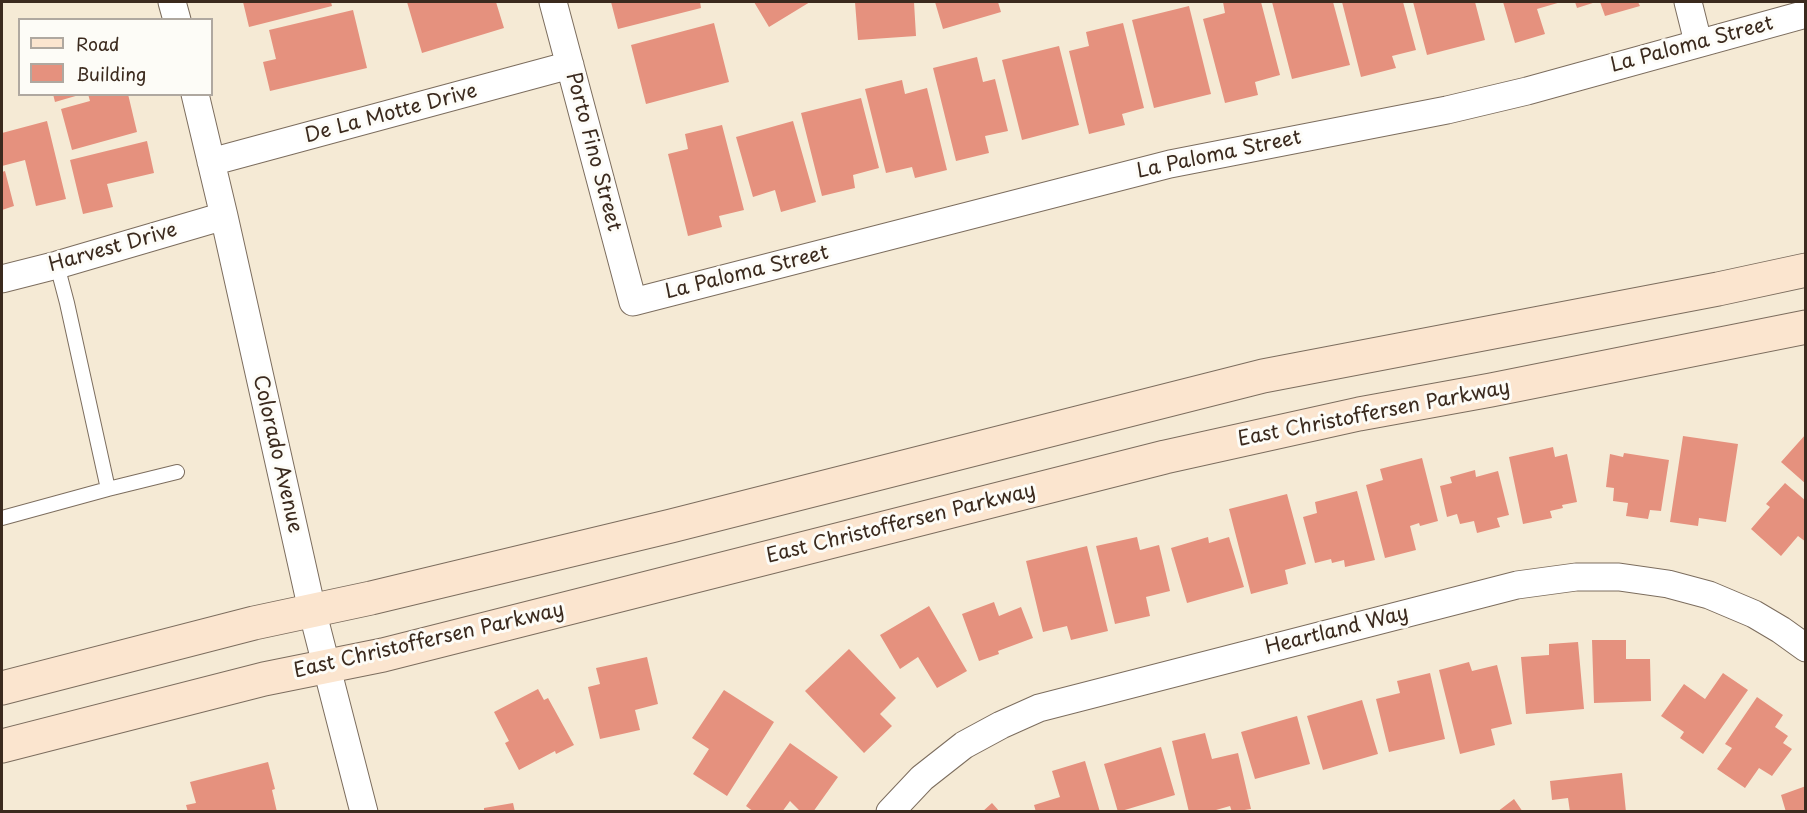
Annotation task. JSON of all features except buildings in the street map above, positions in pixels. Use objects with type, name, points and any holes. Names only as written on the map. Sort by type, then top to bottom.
[{"type":"street","points":[[172,2],[176,18]]},
{"type":"street","name":"Porto Fino Street","points":[[553,2],[633,302]]},
{"type":"street","points":[[1688,2],[1698,42]]},
{"type":"street","name":"La Paloma Street","points":[[633,302],[1170,164],[1447,110],[1527,91],[1806,14]]},
{"type":"street","name":"De La Motte Drive","points":[[211,162],[570,65]]},
{"type":"street","name":"Colorado Avenue","points":[[195,96],[325,667],[364,812]]},
{"type":"street","name":"Harvest Drive","points":[[2,279],[224,216]]},
{"type":"street","points":[[2,688],[254,623],[648,532],[1263,376],[1806,270]]},
{"type":"street","name":"East Christoffersen Parkway","points":[[2,746],[264,680],[383,655],[1176,454],[1359,414],[1503,388],[1806,327]]},
{"type":"street","name":"Heartland Way","points":[[890,812],[922,778],[964,746],[1001,725],[1039,708],[1517,585],[1576,577],[1619,577],[1668,584],[1709,595],[1754,614],[1806,648]]},
{"type":"lane","points":[[57,265],[108,489]]},
{"type":"lane","points":[[2,518],[177,472]]}]
